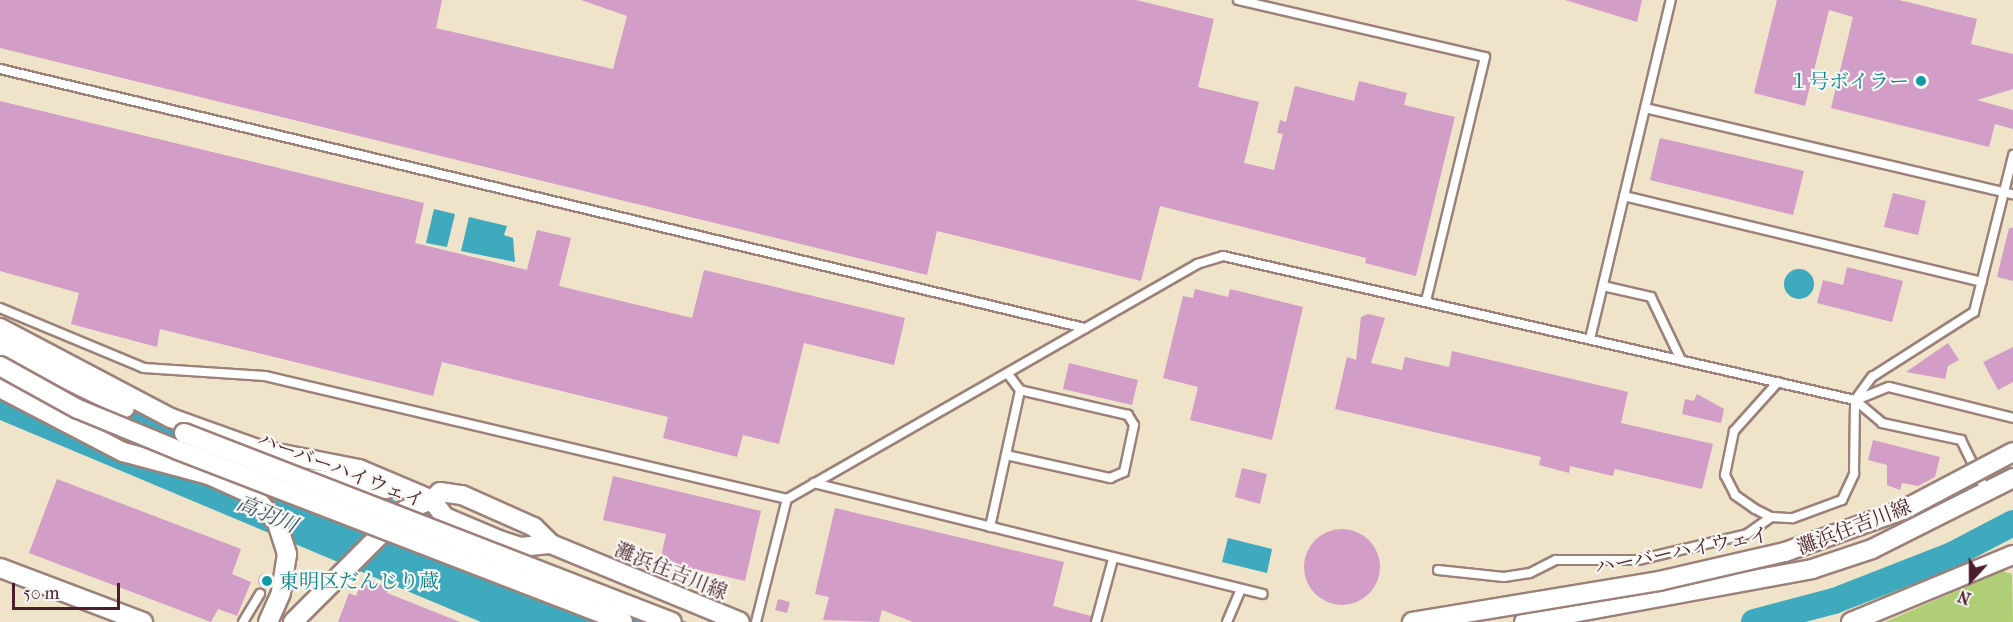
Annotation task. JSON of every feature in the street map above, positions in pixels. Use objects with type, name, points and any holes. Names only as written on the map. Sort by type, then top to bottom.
[{"type":"street","points":[[0,328],[171,417],[257,449],[359,469],[432,500],[445,517],[500,540],[521,547],[551,544]]},
{"type":"street","name":"ハーバーハイウェイ","points":[[0,347],[184,433],[672,622]]},
{"type":"street","name":"ハーバーハイウェイ","points":[[0,366],[78,409],[168,446],[623,622]]},
{"type":"street","points":[[0,388],[109,446],[179,467],[253,495],[277,523],[287,554],[281,593],[268,622]]},
{"type":"street","name":"ハーバーハイウェイ","points":[[1412,622],[1659,581],[1785,552],[1905,508],[2013,452]]},
{"type":"street","name":"ハーバーハイウェイ","points":[[1463,622],[1675,586],[1784,561],[1909,516],[2013,462]]},
{"type":"street","points":[[179,467],[356,482],[432,500]]},
{"type":"street","name":"灘浜住吉川線","points":[[1524,622],[1812,569],[1872,549],[2013,478]]},
{"type":"street","name":"灘浜住吉川線","points":[[432,500],[440,492],[462,495],[534,527],[551,544],[586,561],[740,622]]},
{"type":"street","points":[[293,622],[405,510],[432,500]]},
{"type":"street","points":[[1851,622],[2013,555]]},
{"type":"street","points":[[0,568],[143,622]]},
{"type":"lane","points":[[1238,0],[1485,57],[1426,301]]},
{"type":"lane","points":[[1590,339],[1671,0]]},
{"type":"lane","points":[[0,69],[1085,328]]},
{"type":"lane","points":[[1645,108],[2013,194]]},
{"type":"lane","points":[[1778,382],[1734,431],[1725,475],[1735,495],[1771,517],[1793,519],[1842,500],[1854,474],[1855,400],[1872,377],[1974,312],[2013,155]]},
{"type":"lane","points":[[1624,196],[1982,282]]},
{"type":"lane","points":[[0,308],[144,368],[265,376],[787,499],[1085,328],[1223,256],[1855,400],[1882,423],[1961,440],[1986,493]]},
{"type":"lane","points":[[1603,286],[1652,297],[1681,360]]},
{"type":"lane","points":[[1006,455],[1110,478],[1124,472],[1134,425],[1128,415],[1020,390],[1007,373]]},
{"type":"lane","points":[[1855,400],[1889,387],[2013,418]]},
{"type":"lane","points":[[990,527],[1020,390]]},
{"type":"lane","points":[[814,483],[1240,592],[1262,594]]},
{"type":"lane","points":[[756,622],[787,499]]},
{"type":"lane","points":[[1438,570],[1504,577],[1530,573],[1556,560],[1638,560],[1747,534],[1771,517]]},
{"type":"lane","points":[[1096,622],[1113,559]]},
{"type":"lane","points":[[1227,622],[1240,592]]},
{"type":"lane","points":[[243,622],[260,594]]},
{"type":"green space","points":[[2002,571],[2012,574],[2013,622],[1885,622]]},
{"type":"water","points":[[434,209],[455,214],[447,247],[426,243]]},
{"type":"water","points":[[469,217],[507,226],[504,235],[513,238],[515,262],[461,251]]},
{"type":"water","points":[[1799,269],[1805,270],[1813,278],[1813,290],[1805,298],[1799,299],[1793,298],[1785,290],[1784,284],[1785,278],[1793,270]]},
{"type":"water","name":"高羽川","points":[[0,337],[687,622],[481,622],[0,420]]},
{"type":"water","points":[[1228,538],[1272,549],[1267,573],[1222,562]]},
{"type":"building","points":[[0,0],[442,0],[436,28],[613,69],[627,16],[581,0],[1136,0],[1214,19],[1198,87],[1259,102],[1244,163],[1274,170],[1283,134],[1277,133],[1280,120],[1286,122],[1295,86],[1354,101],[1359,81],[1407,93],[1404,105],[1455,117],[1416,276],[1365,263],[1366,258],[1160,206],[1141,281],[937,231],[927,275],[0,48]]},
{"type":"building","points":[[1565,0],[1642,0],[1637,22]]},
{"type":"building","name":"１号ボイラー","points":[[1777,0],[1899,0],[1977,19],[1971,44],[2013,54],[2013,89],[1977,100],[2013,110],[2013,129],[1995,124],[1989,147],[1831,108],[1853,17],[1829,10],[1805,106],[1754,93]]},
{"type":"building","points":[[0,101],[424,203],[415,243],[527,270],[537,230],[571,238],[559,286],[692,318],[704,270],[905,318],[894,365],[804,343],[779,444],[743,435],[737,457],[663,438],[668,417],[442,362],[433,396],[160,329],[157,347],[71,324],[79,293],[0,271]]},
{"type":"building","points":[[1660,138],[1804,171],[1793,215],[1650,180]]},
{"type":"building","points":[[1893,193],[1926,201],[1918,235],[1884,227]]},
{"type":"building","points":[[2009,228],[2013,228],[2013,281],[1997,277]]},
{"type":"building","points":[[1847,267],[1903,281],[1892,322],[1817,303],[1823,280],[1843,285]]},
{"type":"building","points":[[1195,289],[1228,297],[1230,289],[1303,307],[1272,440],[1190,420],[1198,387],[1163,378],[1183,296],[1193,298]]},
{"type":"building","points":[[1368,314],[1385,318],[1371,363],[1402,370],[1405,357],[1449,367],[1452,351],[1628,392],[1621,423],[1713,444],[1702,489],[1615,469],[1613,476],[1570,466],[1569,473],[1539,465],[1541,457],[1335,409],[1347,357],[1356,360],[1361,317]]},
{"type":"building","points":[[1948,343],[1959,360],[1948,366],[1945,379],[1906,372]]},
{"type":"building","points":[[2013,347],[2013,382],[1998,390],[1983,362]]},
{"type":"building","points":[[1069,363],[1138,380],[1132,405],[1063,389]]},
{"type":"building","points":[[1697,394],[1724,409],[1721,423],[1682,414],[1685,399],[1694,401]]},
{"type":"building","points":[[1873,440],[1940,457],[1935,477],[1918,486],[1902,483],[1900,490],[1887,485],[1887,465],[1868,460]]},
{"type":"building","points":[[1242,468],[1267,474],[1260,504],[1235,497]]},
{"type":"building","points":[[613,476],[761,511],[745,581],[660,561],[666,534],[603,520]]},
{"type":"building","points":[[57,479],[241,549],[232,574],[251,582],[237,616],[218,609],[211,622],[29,553]]},
{"type":"building","points":[[835,508],[1064,562],[1053,606],[1091,616],[1090,622],[913,622],[882,610],[879,622],[823,620],[829,597],[815,594]]},
{"type":"building","points":[[1342,529],[1356,532],[1369,540],[1377,553],[1380,567],[1377,581],[1369,594],[1356,602],[1342,605],[1328,602],[1315,594],[1307,581],[1304,567],[1307,553],[1315,540],[1328,532]]},
{"type":"building","name":"東明区だんじり蔵","points":[[263,573],[269,573],[274,581],[272,587],[263,589],[258,584],[258,578]]},
{"type":"building","points":[[363,578],[389,588],[387,593],[460,622],[338,622],[349,593],[356,596]]},
{"type":"building","points":[[778,599],[790,602],[787,613],[775,610]]},
{"type":"waterway","points":[[1754,622],[1834,601],[1952,555],[2013,523]]},
{"type":"place","name":"１号ボイラー","points":[[1921,81]]},
{"type":"place","name":"東明区だんじり蔵","points":[[267,581]]}]
